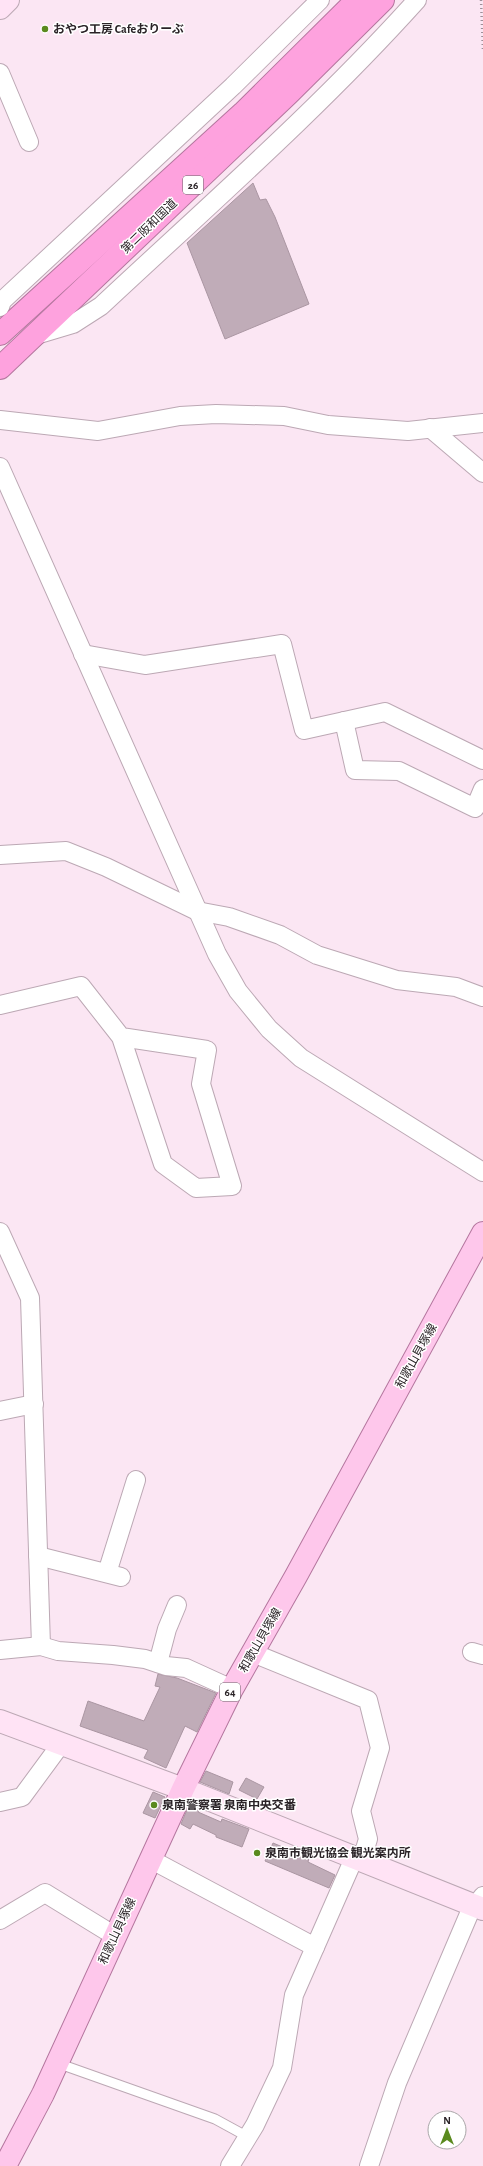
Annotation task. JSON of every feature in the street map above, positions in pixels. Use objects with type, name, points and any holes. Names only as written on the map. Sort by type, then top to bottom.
[{"type":"highway","name":"第二阪和国道","points":[[0,334],[243,113],[357,0]]},
{"type":"highway","name":"第二阪和国道","points":[[0,368],[282,99],[383,0]]},
{"type":"main road","points":[[0,8],[8,0]]},
{"type":"main road","name":"和歌山貝塚線","points":[[5,2166],[57,2063],[150,1859],[232,1689],[483,1233]]},
{"type":"main road","points":[[0,1721],[183,1789],[480,1904]]},
{"type":"street","points":[[0,307],[2,301],[233,86],[320,0]]},
{"type":"street","points":[[34,336],[74,324],[101,306],[291,128],[381,40],[417,0]]},
{"type":"street","points":[[0,73],[29,142]]},
{"type":"street","points":[[0,420],[98,431],[180,416],[216,414],[284,416],[328,425],[408,431],[483,423]]},
{"type":"street","points":[[430,428],[483,473]]},
{"type":"street","points":[[0,467],[197,911],[217,954],[238,991],[274,1034],[301,1058],[483,1172]]},
{"type":"street","points":[[83,654],[144,664],[282,644],[304,730],[385,712],[483,760]]},
{"type":"street","points":[[344,721],[355,770],[399,771],[475,808],[483,789]]},
{"type":"street","points":[[0,855],[66,851],[106,867],[197,911],[229,918],[280,935],[317,955],[397,980],[456,987],[483,997]]},
{"type":"street","points":[[0,1005],[81,986],[121,1036],[163,1164],[196,1188],[232,1186],[200,1084],[207,1050],[121,1036]]},
{"type":"street","points":[[0,1232],[30,1298],[41,1646]]},
{"type":"street","points":[[0,1411],[34,1404]]},
{"type":"street","points":[[38,1556],[114,1575],[136,1480]]},
{"type":"street","points":[[158,1663],[167,1629],[177,1606]]},
{"type":"street","points":[[0,1650],[41,1646],[58,1652],[114,1655],[186,1668],[232,1689]]},
{"type":"street","points":[[230,2166],[248,2136],[282,2068],[294,1995],[315,1947],[368,1839],[360,1812],[380,1748],[368,1700],[253,1653]]},
{"type":"street","points":[[0,1802],[22,1797],[61,1744]]},
{"type":"street","points":[[150,1859],[315,1947]]},
{"type":"street","points":[[0,1920],[45,1893],[115,1936]]},
{"type":"street","points":[[369,2166],[397,2083],[469,1914],[480,1904]]},
{"type":"lane","points":[[57,2063],[105,2082],[215,2119],[248,2136]]},
{"type":"path","points":[[481,0],[483,51]]},
{"type":"building","points":[[253,183],[260,200],[266,199],[275,217],[309,304],[225,339],[187,243]]},
{"type":"building","points":[[158,1674],[177,1678],[216,1693],[197,1732],[185,1726],[166,1768],[144,1758],[148,1750],[80,1726],[88,1701],[144,1721],[160,1687],[155,1686]]},
{"type":"building","points":[[206,1771],[233,1782],[229,1794],[200,1782]]},
{"type":"building","points":[[246,1778],[264,1787],[257,1799],[239,1790]]},
{"type":"building","name":"泉南警察署 泉南中央交番","points":[[153,1792],[165,1797],[155,1818],[143,1813]]},
{"type":"building","points":[[189,1805],[200,1810],[198,1812],[221,1822],[222,1819],[249,1829],[242,1847],[216,1837],[216,1835],[193,1824],[190,1829],[181,1824]]},
{"type":"building","points":[[273,1843],[309,1858],[308,1862],[335,1875],[329,1888],[265,1861]]},
{"type":"place","name":"おやつ工房 Cafeおりーぶ","points":[[45,29]]},
{"type":"place","name":"泉南警察署 泉南中央交番","points":[[154,1805]]},
{"type":"place","name":"泉南市観光協会 観光案内所","points":[[257,1853]]}]
